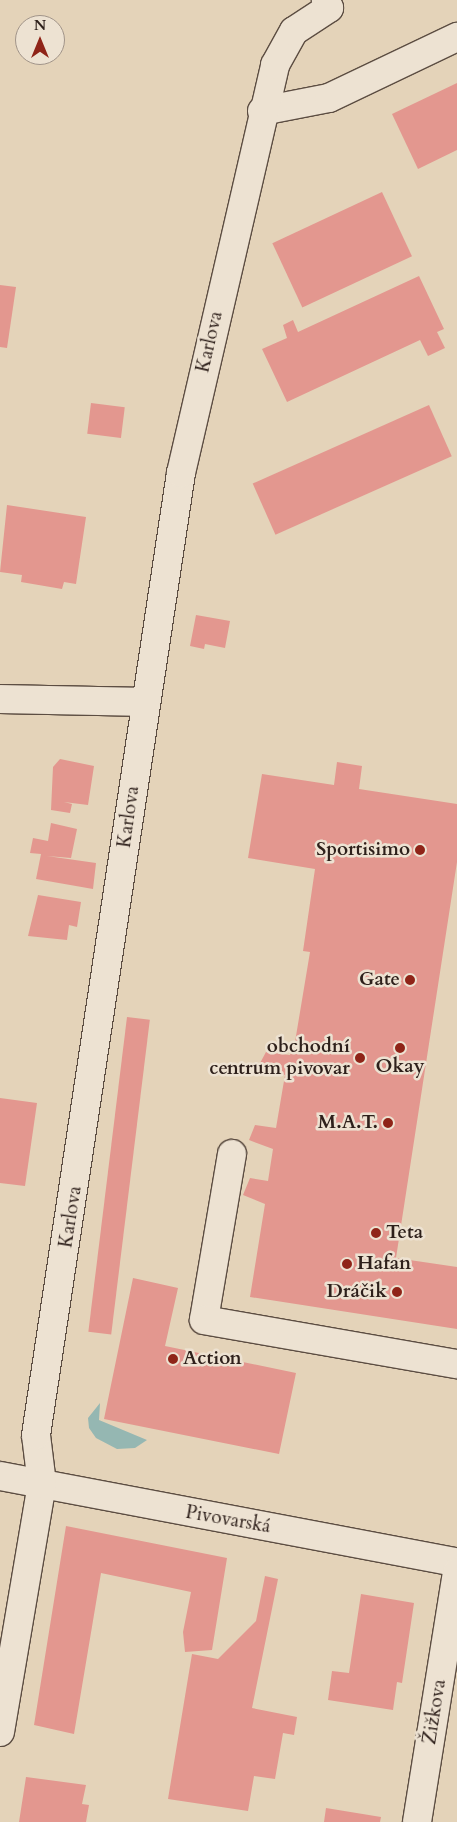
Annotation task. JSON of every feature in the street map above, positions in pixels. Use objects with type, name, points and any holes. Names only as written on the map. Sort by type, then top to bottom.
[{"type":"street","name":"Karlova","points":[[0,1732],[42,1484],[36,1436],[181,473],[262,111],[275,65],[294,31],[328,4]]},
{"type":"street","points":[[262,111],[329,98],[457,37]]},
{"type":"street","points":[[0,699],[146,702]]},
{"type":"street","points":[[232,1154],[204,1320],[457,1364]]},
{"type":"street","name":"Pivovarská","points":[[0,1476],[457,1562]]},
{"type":"street","name":"Žižkova","points":[[417,1822],[457,1572]]},
{"type":"water","points":[[100,1403],[99,1420],[147,1440],[135,1448],[117,1449],[96,1438],[89,1428],[88,1418]]},
{"type":"building","points":[[457,83],[457,150],[418,169],[392,114]]},
{"type":"building","points":[[382,192],[412,256],[302,307],[272,243]]},
{"type":"building","points":[[419,276],[444,329],[437,332],[445,348],[428,356],[420,340],[287,402],[262,349],[287,338],[283,325],[293,320],[298,332]]},
{"type":"building","points":[[0,285],[16,287],[7,348],[0,347]]},
{"type":"building","points":[[91,403],[125,407],[121,438],[87,434]]},
{"type":"building","points":[[429,405],[452,456],[275,535],[253,484]]},
{"type":"building","points":[[7,505],[86,517],[76,584],[64,582],[62,589],[21,582],[22,575],[0,572]]},
{"type":"building","points":[[196,615],[230,621],[225,648],[205,644],[204,649],[190,646]]},
{"type":"building","points":[[60,759],[94,766],[88,805],[64,802],[72,804],[70,813],[51,810],[53,767]]},
{"type":"building","name":"obchodní centrum pivovar","points":[[337,762],[362,766],[359,789],[457,804],[457,862],[396,1258],[457,1267],[457,1329],[250,1297],[265,1204],[243,1195],[250,1178],[268,1181],[273,1149],[249,1140],[255,1125],[276,1128],[285,1075],[259,1065],[266,1052],[290,1055],[295,1042],[310,952],[303,951],[315,869],[248,858],[262,774],[334,785]]},
{"type":"building","points":[[51,823],[77,829],[71,858],[47,856],[96,863],[93,889],[36,879],[41,854],[30,853],[33,838],[48,841]]},
{"type":"building","points":[[38,895],[81,902],[77,927],[69,925],[67,940],[28,936]]},
{"type":"building","points":[[127,1017],[150,1020],[111,1334],[88,1332]]},
{"type":"building","points":[[0,1098],[37,1103],[25,1186],[0,1183]]},
{"type":"building","name":"Action","points":[[133,1278],[178,1288],[165,1346],[296,1373],[279,1454],[104,1419]]},
{"type":"building","points":[[66,1526],[227,1558],[212,1650],[185,1652],[183,1632],[191,1592],[101,1573],[74,1734],[34,1725]]},
{"type":"building","points":[[265,1576],[278,1579],[252,1708],[297,1717],[294,1735],[283,1733],[275,1779],[254,1776],[248,1811],[168,1799],[192,1654],[218,1659],[256,1621]]},
{"type":"building","points":[[361,1594],[414,1603],[402,1683],[397,1682],[393,1710],[328,1700],[332,1671],[349,1673]]},
{"type":"building","points":[[26,1777],[86,1785],[82,1804],[89,1805],[86,1822],[19,1822]]},
{"type":"building","points":[[326,1808],[381,1817],[380,1822],[324,1822]]},
{"type":"place","name":"Sportisimo","points":[[420,850]]},
{"type":"place","name":"Gate","points":[[410,980]]},
{"type":"place","name":"Okay","points":[[400,1048]]},
{"type":"place","name":"obchodní centrum pivovar","points":[[360,1058]]},
{"type":"place","name":"M.A.T.","points":[[388,1123]]},
{"type":"place","name":"Teta","points":[[376,1233]]},
{"type":"place","name":"Hafan","points":[[347,1264]]},
{"type":"place","name":"Dráčik","points":[[397,1292]]},
{"type":"place","name":"Action","points":[[173,1359]]}]
